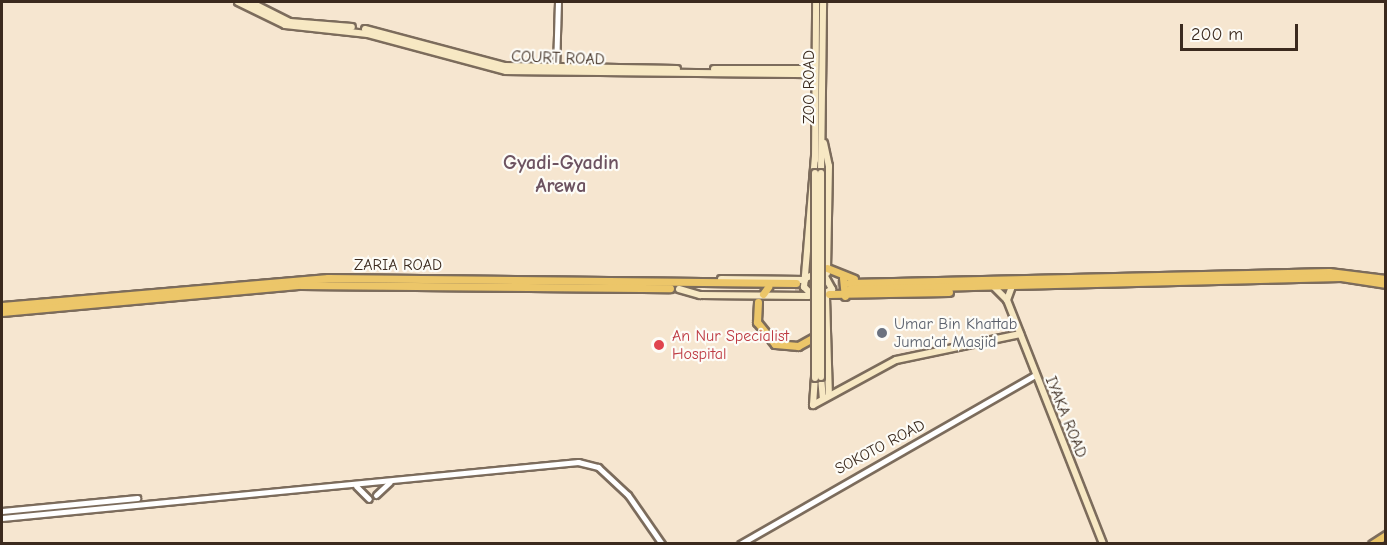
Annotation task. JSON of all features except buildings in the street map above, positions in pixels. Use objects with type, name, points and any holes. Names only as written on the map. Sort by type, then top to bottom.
[{"type":"main road","name":"COURT ROAD","points":[[238,2],[285,25],[368,34],[506,71],[815,72]]},
{"type":"main road","name":"COURT ROAD","points":[[250,2],[290,21],[377,32],[505,66],[556,71]]},
{"type":"main road","name":"ZOO ROAD","points":[[816,2],[815,156],[818,173]]},
{"type":"main road","name":"ZOO ROAD","points":[[818,173],[822,135],[823,2]]},
{"type":"main road","points":[[822,135],[829,166],[827,271],[832,284],[827,296],[826,398]]},
{"type":"main road","points":[[809,296],[805,279],[815,156]]},
{"type":"main road","points":[[818,173],[816,336],[818,378],[826,398]]},
{"type":"main road","points":[[818,173],[818,378],[813,405],[896,360],[1020,334]]},
{"type":"main road","points":[[691,284],[700,279],[805,279],[818,271],[827,271],[847,283],[954,287],[1341,277],[1386,284]]},
{"type":"main road","points":[[679,288],[700,295],[937,295],[954,287],[1329,272],[1386,279]]},
{"type":"main road","name":"ZARIA ROAD","points":[[2,306],[328,278],[795,285],[766,291],[679,288],[301,285],[2,312]]},
{"type":"main road","points":[[844,296],[847,283]]},
{"type":"main road","points":[[994,287],[1007,300],[1012,286]]},
{"type":"main road","name":"IYAKA ROAD","points":[[1007,300],[1103,543]]},
{"type":"main road","points":[[759,302],[763,334],[785,347],[816,336]]},
{"type":"main road","points":[[1372,543],[1386,535]]},
{"type":"street","points":[[556,71],[558,2]]},
{"type":"street","name":"SOKOTO ROAD","points":[[740,543],[1035,375]]},
{"type":"street","points":[[2,518],[588,463],[640,508],[662,543]]},
{"type":"street","points":[[376,495],[391,481]]},
{"type":"street","points":[[352,485],[369,498]]},
{"type":"street","points":[[2,511],[137,498]]},
{"type":"tunnel","points":[[816,283],[849,283]]},
{"type":"tunnel","points":[[795,287],[850,289]]},
{"type":"place","name":"Umar Bin Khattab Juma'at Masjid","points":[[882,333]]},
{"type":"place","name":"An Nur Specialist Hospital","points":[[659,345]]},
{"type":"district","name":"Gyadi-Gyadin Arewa","points":[[561,174]]}]
